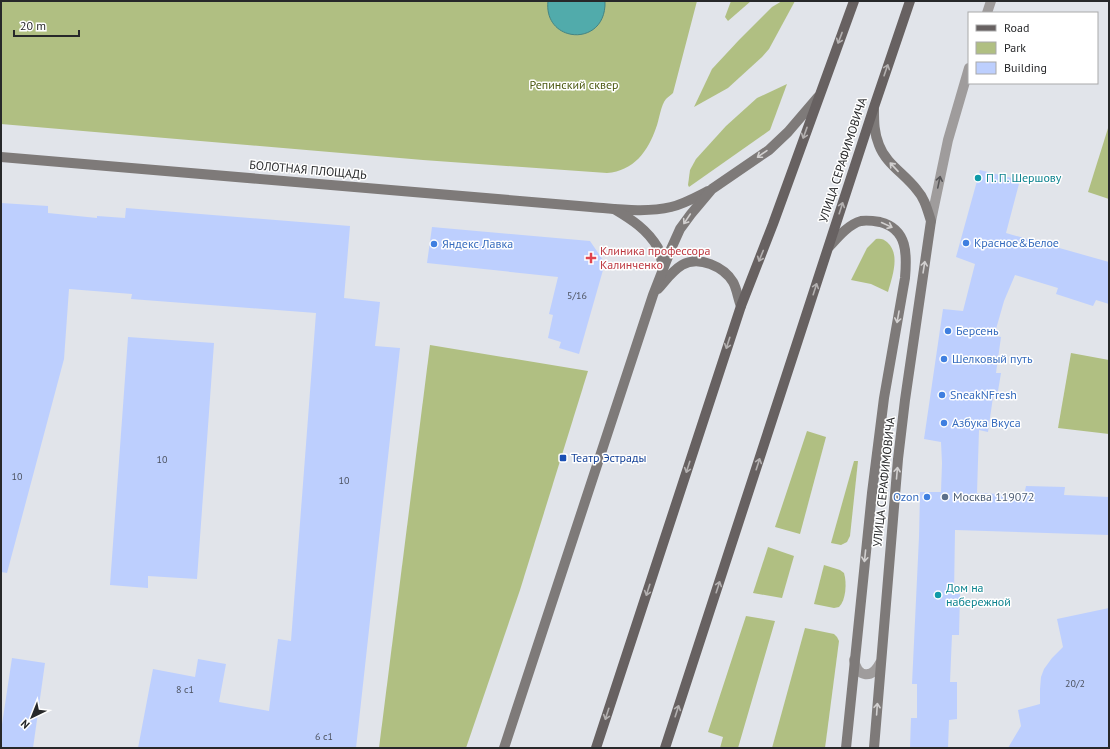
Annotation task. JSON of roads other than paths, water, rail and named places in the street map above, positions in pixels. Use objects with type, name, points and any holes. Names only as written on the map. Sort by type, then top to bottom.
[{"type":"main road","points":[[596,748],[741,306],[773,224],[854,1]]},
{"type":"main road","name":"УЛИЦА СЕРАФИМОВИЧА","points":[[665,748],[910,1]]},
{"type":"main road","points":[[504,748],[653,296],[680,229],[712,189],[769,150],[788,132],[818,97]]},
{"type":"main road","points":[[874,107],[875,132],[880,147],[893,165],[917,189],[924,200],[931,220]]},
{"type":"main road","name":"БОЛОТНАЯ ПЛОЩАДЬ","points":[[1,157],[641,210],[670,207],[683,203],[712,189]]},
{"type":"main road","name":"БОЛОТНАЯ ПЛОЩАДЬ","points":[[612,208],[632,220],[648,234],[659,249],[663,269]]},
{"type":"main road","name":"УЛИЦА СЕРАФИМОВИЧА","points":[[830,246],[849,228],[861,221],[873,220],[885,223],[896,230],[903,242],[907,259],[880,427],[854,658],[846,748]]},
{"type":"main road","name":"УЛИЦА СЕРАФИМОВИЧА","points":[[874,748],[898,459],[931,220]]},
{"type":"main road","points":[[653,296],[671,274],[684,265],[694,262],[710,264],[725,272],[734,283],[741,306]]},
{"type":"street","points":[[988,12],[991,1]]},
{"type":"street","points":[[931,220],[948,140],[968,71]]},
{"type":"street","points":[[854,658],[858,671],[868,675],[877,670],[880,663]]},
{"type":"water","points":[[548,1],[605,1],[603,16],[596,27],[587,33],[575,35],[564,32],[555,26],[549,15]]},
{"type":"place","name":"П. П. Шершову","points":[[978,178]]},
{"type":"place","name":"Красное&Белое","points":[[966,243]]},
{"type":"place","name":"Яндекс Лавка","points":[[434,244]]},
{"type":"place","name":"Клиника профессора Калинченко","points":[[591,258]]},
{"type":"place","name":"Берсень","points":[[948,331]]},
{"type":"place","name":"Шелковый путь","points":[[944,359]]},
{"type":"place","name":"SneakNFresh","points":[[942,395]]},
{"type":"place","name":"Азбука Вкуса","points":[[944,423]]},
{"type":"place","name":"Театр Эстрады","points":[[563,458]]},
{"type":"place","name":"Ozon","points":[[927,497]]},
{"type":"place","name":"Москва 119072","points":[[945,497]]},
{"type":"place","name":"Дом на набережной","points":[[938,595]]},
{"type":"park label","name":"Репинский сквер","points":[[574,85]]}]
